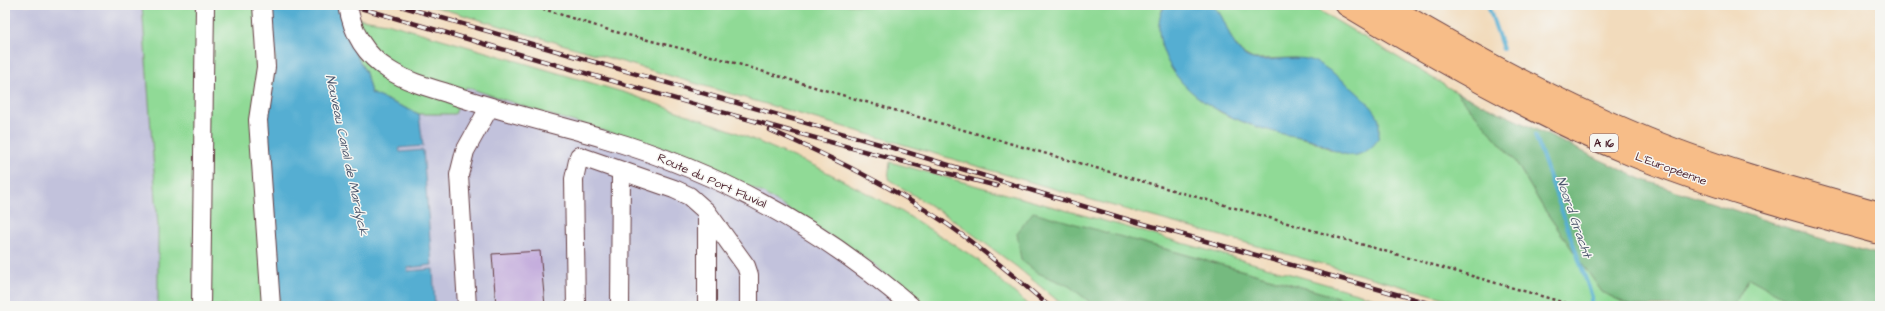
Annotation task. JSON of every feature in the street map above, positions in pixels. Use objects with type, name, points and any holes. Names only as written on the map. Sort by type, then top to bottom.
[{"type":"highway","name":"L'Européenne","points":[[1347,5],[1468,76],[1547,117],[1612,146],[1665,167],[1729,189],[1880,233]]},
{"type":"highway","name":"L'Européenne","points":[[1386,5],[1451,44],[1582,112],[1721,166],[1880,213]]},
{"type":"street","points":[[201,306],[205,5]]},
{"type":"street","points":[[262,5],[266,60],[258,120],[271,306]]},
{"type":"street","name":"Route du Port Fluvial","points":[[348,5],[356,34],[364,47],[382,66],[414,82],[489,108],[630,147],[669,160],[730,187],[790,218],[829,242],[871,273],[911,306]]},
{"type":"street","points":[[467,306],[459,175],[465,150],[489,108]]},
{"type":"street","points":[[576,306],[574,179],[578,156],[682,192],[695,200],[707,212],[746,266],[749,275],[749,306]]},
{"type":"street","points":[[620,306],[621,171]]},
{"type":"street","points":[[707,212],[707,306]]},
{"type":"path","points":[[531,5],[612,31],[715,57],[821,89],[1576,306]]},
{"type":"shaded area","points":[[5,5],[142,5],[158,227],[158,306],[5,306]]},
{"type":"shaded area","points":[[466,87],[663,148],[763,193],[875,265],[921,306],[435,306],[433,269],[407,271],[408,268],[432,265],[423,150],[400,152],[399,148],[423,146],[419,114],[455,114]]},
{"type":"green space","points":[[142,5],[268,5],[276,53],[274,71],[277,253],[280,306],[158,306],[158,226]]},
{"type":"green space","points":[[429,5],[1166,5],[1162,9],[1161,45],[1173,70],[1183,83],[1220,112],[1248,124],[1311,140],[1334,151],[1296,58],[1253,59],[1242,53],[1233,42],[1219,12],[1210,5],[1310,5],[1456,92],[1516,162],[1544,209],[1602,292],[1631,306],[1473,306],[1092,200]]},
{"type":"green space","points":[[343,16],[387,23],[626,93],[733,131],[817,167],[899,210],[977,259],[1029,306],[921,306],[875,265],[763,193],[663,148],[547,114],[466,87],[455,114],[419,114],[371,93],[366,73],[349,42]]},
{"type":"green space","points":[[1456,92],[1641,179],[1812,236],[1880,255],[1880,306],[1799,306],[1749,278],[1733,306],[1631,306],[1602,292],[1544,209],[1516,162]]},
{"type":"green space","points":[[890,162],[1130,228],[1402,306],[1369,306],[1137,241],[1038,273],[1069,285],[1095,306],[1064,306],[1017,267],[955,221],[888,179]]},
{"type":"green space","points":[[1033,212],[1369,306],[1095,306],[1069,286],[1038,273],[1021,260],[1017,233]]},
{"type":"green space","points":[[1749,278],[1799,305],[1799,306],[1733,306]]},
{"type":"water","points":[[1199,4],[1209,5],[1215,8],[1220,14],[1238,49],[1244,55],[1253,59],[1265,60],[1301,58],[1314,61],[1324,67],[1345,82],[1373,109],[1379,121],[1379,136],[1377,140],[1369,149],[1361,154],[1345,154],[1309,139],[1260,128],[1241,121],[1223,113],[1205,102],[1176,76],[1166,59],[1160,39],[1159,26],[1161,13],[1166,5]]},
{"type":"water","name":"Nouveau Canal de Mardyck","points":[[268,5],[342,5],[349,42],[366,73],[371,93],[419,114],[423,146],[399,148],[400,152],[423,150],[432,265],[408,268],[407,271],[433,269],[435,306],[280,306],[266,124],[276,61]]},
{"type":"building","points":[[540,251],[545,306],[496,306],[492,254]]},
{"type":"waterway","name":"Noord Gracht","points":[[1488,5],[1503,49]]},
{"type":"waterway","name":"Noord Gracht","points":[[1535,135],[1592,297],[1589,306]]},
{"type":"railway","points":[[350,5],[754,121],[997,186]]},
{"type":"railway","points":[[397,5],[893,148],[1119,217],[1439,306]]},
{"type":"railway","points":[[770,130],[860,173],[926,210],[973,243],[1049,306]]}]
